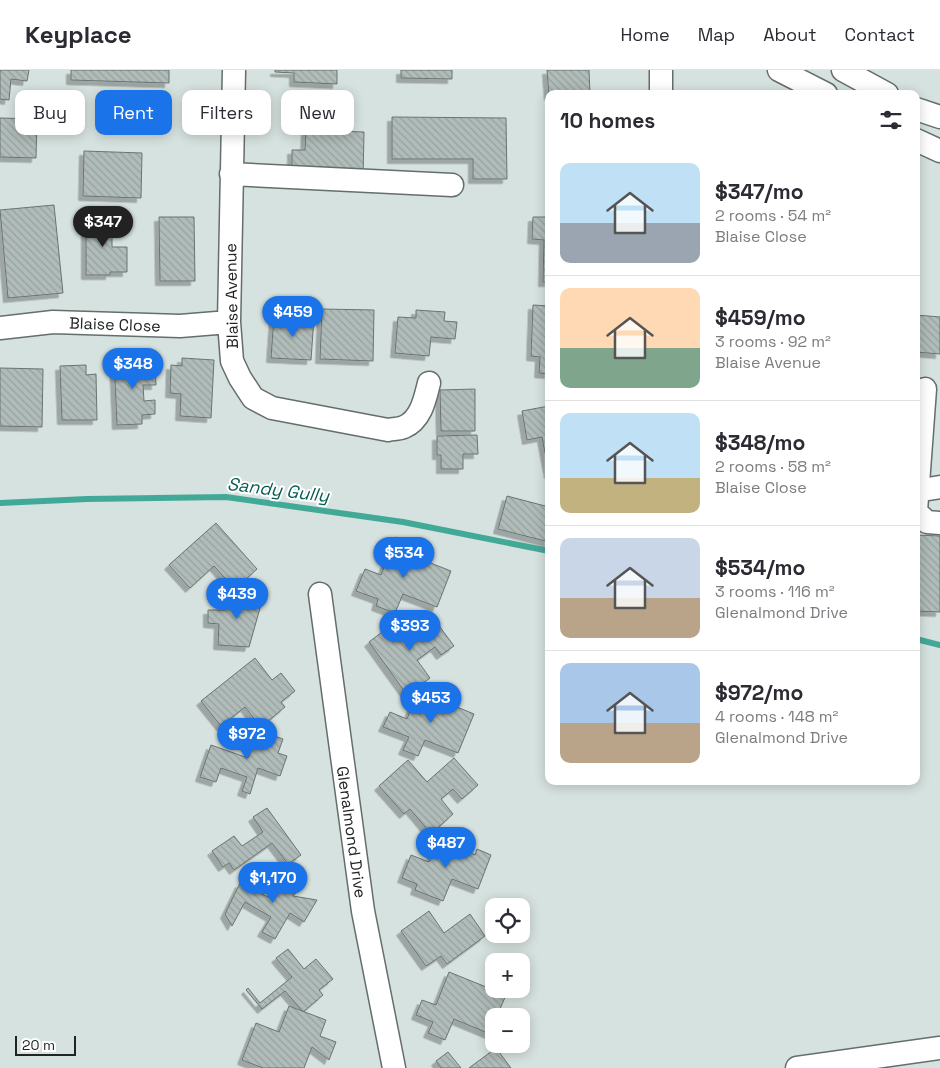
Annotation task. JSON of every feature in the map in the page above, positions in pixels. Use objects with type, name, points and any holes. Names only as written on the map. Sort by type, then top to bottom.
[{"type":"street","name":"Blaise Avenue","points":[[234,70],[229,322],[232,361],[252,398],[272,408],[388,430],[404,427],[415,420],[422,408],[429,383]]},
{"type":"street","points":[[661,70],[661,90]]},
{"type":"street","points":[[779,70],[818,90]]},
{"type":"street","points":[[844,70],[880,90]]},
{"type":"street","points":[[920,110],[940,117]]},
{"type":"street","points":[[920,142],[940,151]]},
{"type":"street","points":[[231,174],[452,185]]},
{"type":"street","name":"Blaise Close","points":[[0,328],[53,322],[180,326],[229,322]]},
{"type":"street","points":[[925,389],[921,498],[927,522],[940,523]]},
{"type":"street","name":"Glenalmond Drive","points":[[320,594],[362,911],[394,1068]]},
{"type":"street","points":[[798,1068],[940,1048]]},
{"type":"building","points":[[0,70],[29,70],[27,81],[11,79],[9,100],[0,99]]},
{"type":"building","points":[[71,70],[169,70],[169,83],[71,80]]},
{"type":"building","points":[[275,70],[337,70],[337,84],[294,82],[294,73],[275,72]]},
{"type":"building","points":[[401,70],[452,70],[452,79],[401,78]]},
{"type":"building","points":[[547,70],[589,70],[590,90],[549,90]]},
{"type":"building","points":[[392,117],[506,118],[507,179],[473,179],[473,159],[392,159]]},
{"type":"building","points":[[0,118],[15,118],[15,135],[37,135],[36,158],[0,157]]},
{"type":"building","points":[[354,132],[364,132],[363,178],[292,176],[292,150],[305,150],[306,135],[354,135]]},
{"type":"building","points":[[84,151],[142,153],[141,198],[83,196]]},
{"type":"building","points":[[54,205],[63,293],[8,298],[0,210]]},
{"type":"building","points":[[86,216],[112,216],[112,247],[127,247],[127,272],[110,272],[110,275],[86,275]]},
{"type":"building","points":[[159,217],[194,217],[195,281],[160,281]]},
{"type":"building","points":[[533,217],[545,217],[545,282],[543,282],[544,240],[532,239]]},
{"type":"building","points":[[533,305],[545,306],[545,374],[539,373],[540,357],[531,356]]},
{"type":"building","points":[[322,309],[374,310],[373,361],[320,359]]},
{"type":"building","points":[[416,310],[445,312],[444,321],[457,322],[455,339],[431,337],[429,356],[395,353],[398,317],[416,318]]},
{"type":"building","points":[[920,315],[940,317],[940,354],[920,352]]},
{"type":"building","points":[[274,316],[314,318],[311,360],[271,358]]},
{"type":"building","points":[[142,357],[142,366],[155,365],[156,385],[143,385],[144,401],[155,400],[155,414],[142,415],[142,424],[117,425],[114,358]]},
{"type":"building","points":[[182,358],[214,360],[211,418],[180,416],[181,394],[170,393],[171,365],[182,366]]},
{"type":"building","points":[[86,365],[86,375],[96,374],[97,420],[62,420],[60,366]]},
{"type":"building","points":[[0,368],[43,369],[42,427],[0,426]]},
{"type":"building","points":[[475,389],[475,431],[441,431],[440,390]]},
{"type":"building","points":[[545,407],[545,453],[542,437],[527,440],[522,411]]},
{"type":"building","points":[[477,435],[478,454],[463,454],[463,469],[441,469],[441,455],[437,455],[437,436]]},
{"type":"building","points":[[507,496],[545,506],[545,541],[498,529]]},
{"type":"building","points":[[216,523],[257,569],[235,589],[214,566],[190,588],[169,565]]},
{"type":"building","points":[[920,535],[940,536],[940,612],[920,611]]},
{"type":"building","points":[[395,537],[415,544],[410,555],[451,571],[437,607],[403,594],[395,613],[376,606],[378,599],[356,591],[365,569],[381,575]]},
{"type":"building","points":[[246,590],[264,594],[249,647],[218,645],[219,624],[208,623],[208,610],[225,610],[227,598],[244,598]]},
{"type":"building","points":[[434,619],[454,646],[441,655],[435,647],[417,660],[430,678],[407,695],[369,642],[395,622],[407,638]]},
{"type":"building","points":[[255,658],[272,680],[281,673],[295,691],[281,702],[285,707],[261,727],[245,707],[221,726],[201,701]]},
{"type":"building","points":[[418,691],[474,714],[458,753],[425,740],[418,756],[403,750],[409,737],[383,727],[390,712],[407,719]]},
{"type":"building","points":[[258,730],[283,739],[278,753],[287,756],[280,776],[258,768],[250,794],[242,791],[247,777],[221,768],[216,782],[200,777],[211,745],[248,758]]},
{"type":"building","points":[[454,758],[478,785],[462,799],[453,789],[441,799],[453,814],[431,834],[410,809],[404,814],[379,786],[408,760],[427,782]]},
{"type":"building","points":[[267,808],[301,855],[288,864],[272,843],[234,870],[229,863],[223,867],[212,851],[234,836],[242,846],[263,832],[253,817]]},
{"type":"building","points":[[440,833],[452,838],[449,844],[475,855],[477,849],[491,855],[478,889],[452,879],[443,901],[415,890],[417,884],[402,878],[411,855],[429,862]]},
{"type":"building","points":[[281,874],[304,884],[293,896],[317,900],[304,922],[290,913],[275,939],[262,932],[271,917],[245,902],[232,926],[225,914],[240,883],[270,898]]},
{"type":"building","points":[[429,911],[444,933],[470,914],[485,936],[447,964],[441,956],[426,966],[401,931]]},
{"type":"building","points":[[288,949],[304,969],[316,959],[333,979],[319,990],[323,995],[303,1012],[285,991],[262,1009],[246,990],[248,988],[260,1003],[292,977],[276,958]]},
{"type":"building","points":[[449,972],[485,987],[485,998],[505,998],[500,1008],[485,1008],[485,1032],[454,1019],[445,1040],[428,1033],[433,1022],[416,1015],[422,1000],[436,1005]]},
{"type":"building","points":[[289,1006],[326,1020],[320,1036],[336,1042],[329,1060],[312,1047],[304,1068],[263,1068],[242,1060],[256,1023],[279,1032]]},
{"type":"building","points":[[448,1052],[461,1068],[441,1068],[436,1061]]},
{"type":"building","points":[[489,1053],[500,1053],[511,1068],[469,1068]]},
{"type":"waterway","name":"Sandy Gully","points":[[0,503],[87,499],[226,497],[403,522],[545,550]]},
{"type":"waterway","name":"Sandy Gully","points":[[920,640],[940,645]]}]
